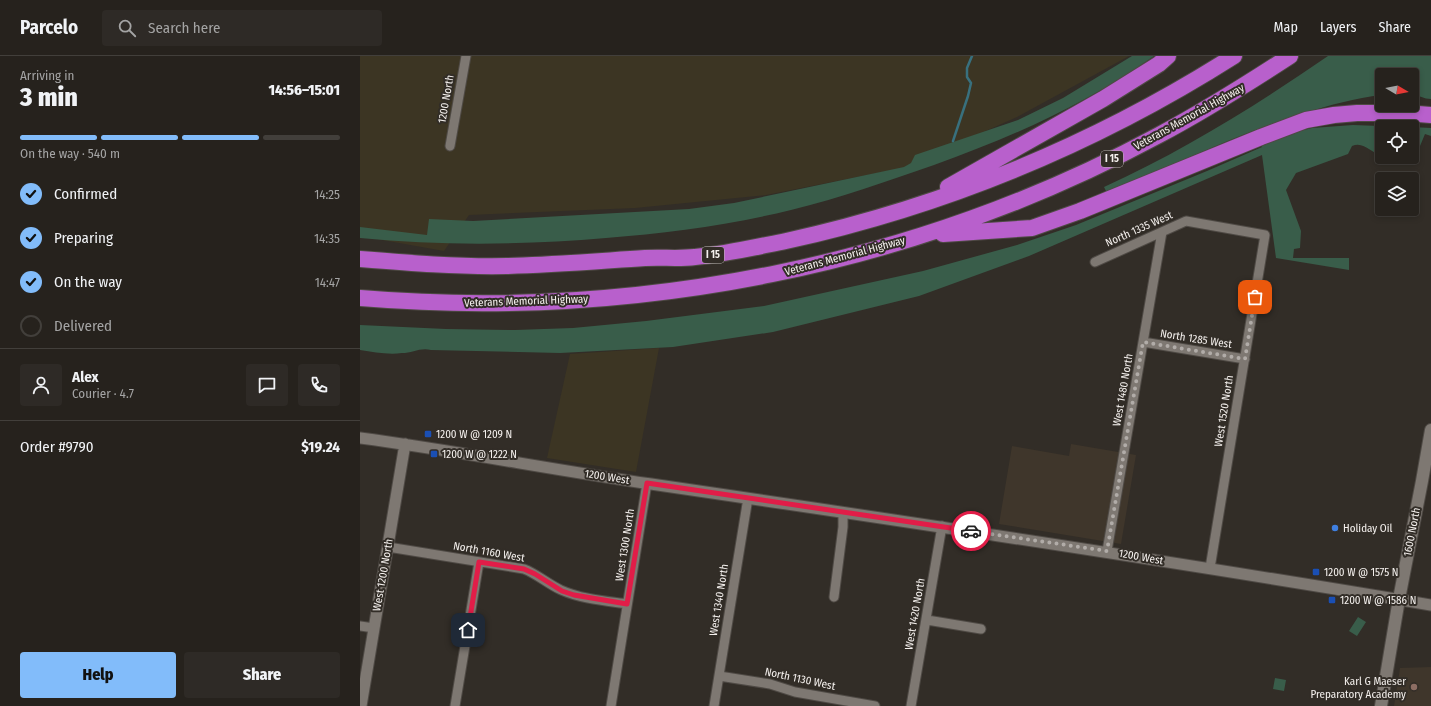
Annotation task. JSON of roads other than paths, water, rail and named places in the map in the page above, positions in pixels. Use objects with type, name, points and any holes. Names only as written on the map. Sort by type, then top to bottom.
[{"type":"highway","points":[[916,206],[1103,99],[1168,56]]},
{"type":"highway","name":"I 15","points":[[360,259],[416,263],[504,266],[599,262],[648,258],[694,258],[806,236],[916,206],[974,186],[1025,166],[1093,135],[1168,96],[1234,56]]},
{"type":"highway","name":"Veterans Memorial Highway","points":[[360,298],[490,304],[569,301],[649,294],[709,286],[787,272],[864,253],[921,236],[1011,204],[1109,161],[1226,97],[1290,56]]},
{"type":"highway","points":[[921,236],[1032,228],[1080,211],[1306,120],[1357,113],[1406,113],[1431,115]]},
{"type":"main road","name":"1600 North","points":[[1381,706],[1431,430]]},
{"type":"street","name":"1200 North","points":[[450,146],[466,56]]},
{"type":"street","name":"North 1335 West","points":[[1095,262],[1186,221],[1265,235]]},
{"type":"street","name":"West 1480 North","points":[[1107,551],[1162,232]]},
{"type":"street","name":"West 1520 North","points":[[1210,568],[1265,235]]},
{"type":"street","name":"North 1285 West","points":[[1143,342],[1245,359]]},
{"type":"street","name":"1200 West","points":[[360,438],[647,483],[1107,551],[1431,605]]},
{"type":"street","name":"West 1200 North","points":[[361,706],[405,444]]},
{"type":"street","name":"West 1300 North","points":[[611,706],[647,483]]},
{"type":"street","name":"West 1340 North","points":[[714,706],[748,498]]},
{"type":"street","points":[[834,597],[843,528],[843,512]]},
{"type":"street","name":"West 1420 North","points":[[911,706],[942,526]]},
{"type":"street","name":"North 1160 West","points":[[388,547],[524,569],[562,591],[574,595],[627,604]]},
{"type":"street","points":[[455,706],[479,562]]},
{"type":"street","points":[[927,620],[981,629]]},
{"type":"street","points":[[360,626],[374,628]]},
{"type":"street","name":"North 1130 West","points":[[719,676],[770,684],[795,692],[875,706]]},
{"type":"street","points":[[813,706],[815,696]]},
{"type":"waterway","points":[[953,141],[971,83],[967,77],[967,68],[972,56]]},
{"type":"place","name":"1200 W @ 1209 N","points":[[428,434]]},
{"type":"place","name":"1200 W @ 1222 N","points":[[434,454]]},
{"type":"place","name":"Holiday Oil","points":[[1335,528]]},
{"type":"place","name":"1200 W @ 1575 N","points":[[1316,572]]},
{"type":"place","name":"1200 W @ 1586 N","points":[[1332,600]]},
{"type":"place","name":"Karl G Maeser Preparatory Academy","points":[[1414,687]]}]
